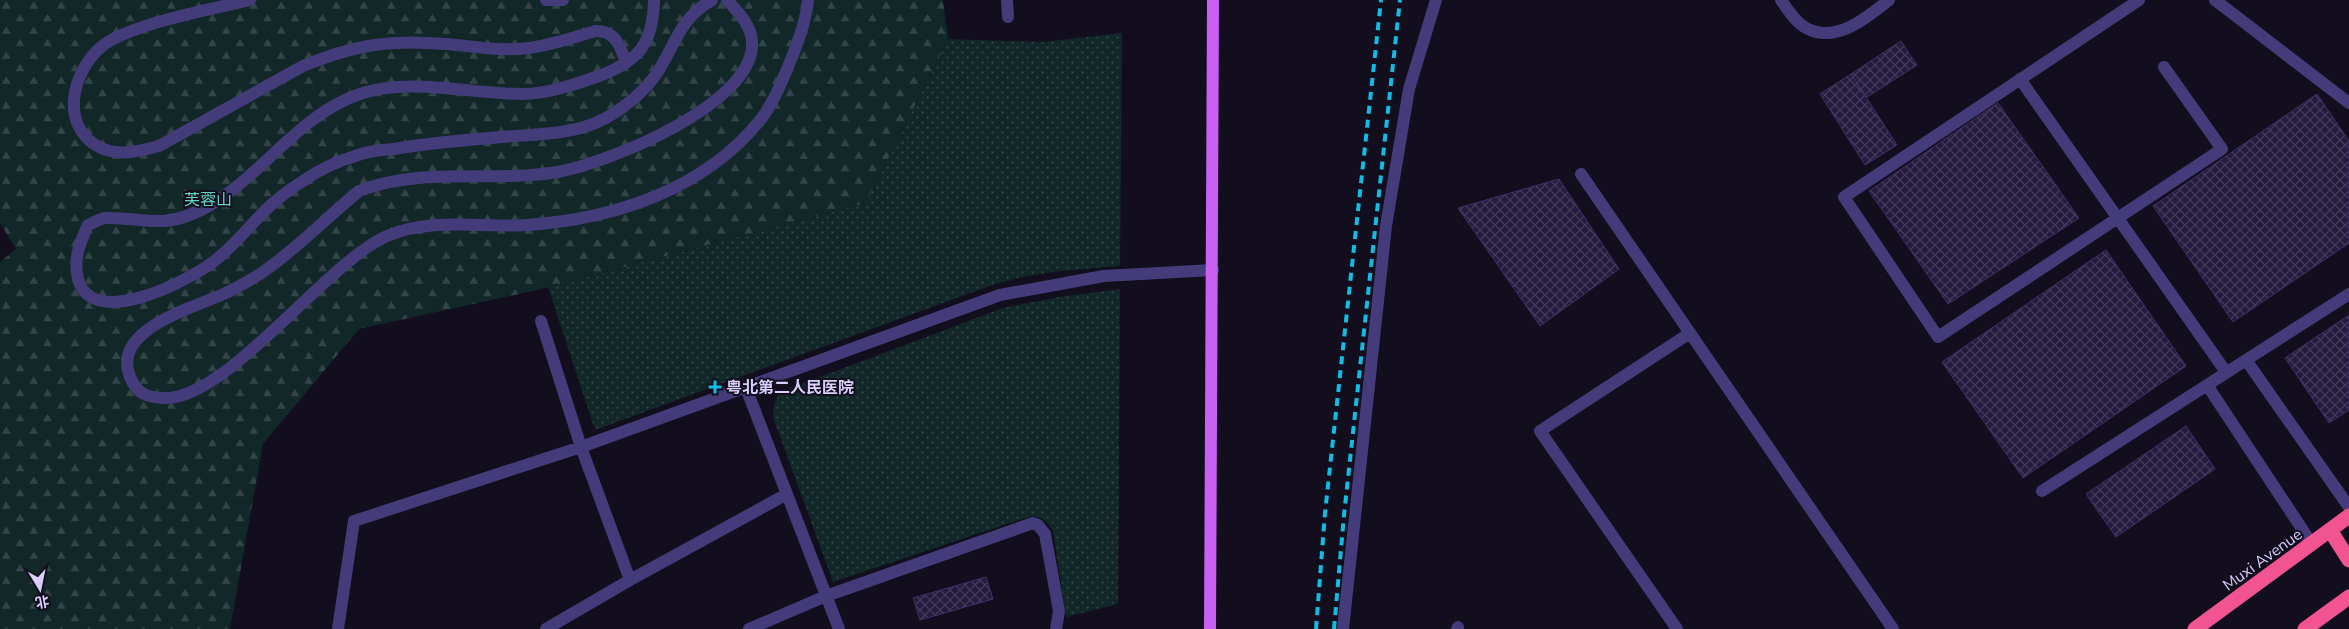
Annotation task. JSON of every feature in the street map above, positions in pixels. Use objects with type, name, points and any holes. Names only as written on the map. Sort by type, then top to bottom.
[{"type":"highway","name":"Muxi Avenue","points":[[2195,629],[2349,516]]},
{"type":"highway","points":[[2330,530],[2349,560]]},
{"type":"highway","points":[[2305,629],[2349,598]]},
{"type":"main road","points":[[1210,629],[1213,0]]},
{"type":"street","points":[[250,0],[150,25],[103,46],[90,58],[77,78],[73,101],[76,120],[86,135],[99,147],[116,152],[134,152],[159,146],[303,66],[327,56],[382,42],[430,43],[500,50],[530,48],[596,31],[605,31],[618,41],[626,62]]},
{"type":"street","points":[[546,0],[563,0]]},
{"type":"street","points":[[654,0],[654,20],[649,36],[641,51],[604,74],[581,82],[524,94],[402,88],[372,90],[351,97],[326,109],[305,125],[240,183],[212,204],[187,217],[164,221],[104,218],[88,225],[79,245],[75,264],[79,282],[90,295],[105,302],[132,301],[181,281],[213,262],[242,237],[270,206],[303,180],[331,164],[361,154],[422,144],[545,134],[578,129],[604,119],[642,91],[657,72],[671,44],[686,22],[701,6],[712,0]]},
{"type":"street","points":[[727,0],[749,27],[752,41],[751,59],[739,79],[726,93],[702,111],[618,155],[589,165],[557,172],[526,175],[401,179],[378,183],[359,191],[262,273],[222,295],[153,325],[137,338],[128,352],[127,369],[133,383],[140,393],[153,397],[170,398],[195,391],[232,366],[360,252],[387,236],[410,229],[435,225],[523,226],[573,221],[610,213],[654,197],[688,181],[722,156],[761,118],[779,89],[799,41],[808,0]]},
{"type":"street","points":[[1007,0],[1008,17]]},
{"type":"street","points":[[1343,629],[1386,226],[1409,89],[1436,0]]},
{"type":"street","points":[[1780,0],[1794,17],[1808,29],[1825,32],[1844,30],[1862,22],[1889,0]]},
{"type":"street","points":[[2139,0],[1844,197],[1938,337],[2222,149],[2164,67]]},
{"type":"street","points":[[2215,0],[2349,103]]},
{"type":"street","points":[[2020,79],[2226,372]]},
{"type":"street","points":[[1582,174],[1893,629]]},
{"type":"street","points":[[338,629],[354,521],[581,447],[1000,295],[1104,276],[1212,270]]},
{"type":"street","points":[[2042,491],[2349,294]]},
{"type":"street","points":[[541,321],[581,447],[630,580]]},
{"type":"street","points":[[1677,629],[1540,432],[1690,333]]},
{"type":"street","points":[[2246,360],[2349,507]]},
{"type":"street","points":[[2207,385],[2312,544]]},
{"type":"street","points":[[746,388],[839,629]]},
{"type":"street","points":[[546,629],[630,580],[787,494]]},
{"type":"street","points":[[749,629],[826,596],[1033,523],[1038,525],[1045,534],[1059,611],[1056,629]]},
{"type":"green space","name":"芙蓉山","points":[[0,0],[943,0],[948,39],[866,203],[533,291],[359,329],[263,444],[230,629],[0,629],[0,262],[16,249],[0,223]]},
{"type":"green space","points":[[1122,33],[1120,266],[1043,274],[998,283],[595,430],[548,287],[866,203],[948,39],[1044,42]]},
{"type":"green space","points":[[1120,289],[1118,604],[1066,617],[1053,531],[1044,520],[1031,516],[833,582],[773,417],[774,404],[780,392],[1003,308],[1059,297]]},
{"type":"building","points":[[1901,41],[1917,65],[1867,97],[1851,74]]},
{"type":"building","points":[[1851,74],[1897,145],[1865,165],[1820,94]]},
{"type":"building","points":[[2317,94],[2349,141],[2349,243],[2233,322],[2153,206]]},
{"type":"building","points":[[1998,103],[2079,218],[1948,304],[1869,191]]},
{"type":"building","points":[[1559,179],[1619,269],[1540,326],[1458,208]]},
{"type":"building","points":[[2106,250],[2186,366],[2023,478],[1942,362]]},
{"type":"building","points":[[2349,315],[2349,410],[2329,423],[2285,358]]},
{"type":"building","points":[[2186,426],[2215,469],[2116,537],[2086,494]]},
{"type":"building","points":[[986,577],[993,599],[920,620],[913,598]]},
{"type":"railway","points":[[1316,629],[1325,513],[1381,0]]},
{"type":"railway","points":[[1334,629],[1344,515],[1400,0]]},
{"type":"place","name":"粤北第二人民医院","points":[[715,387]]}]
